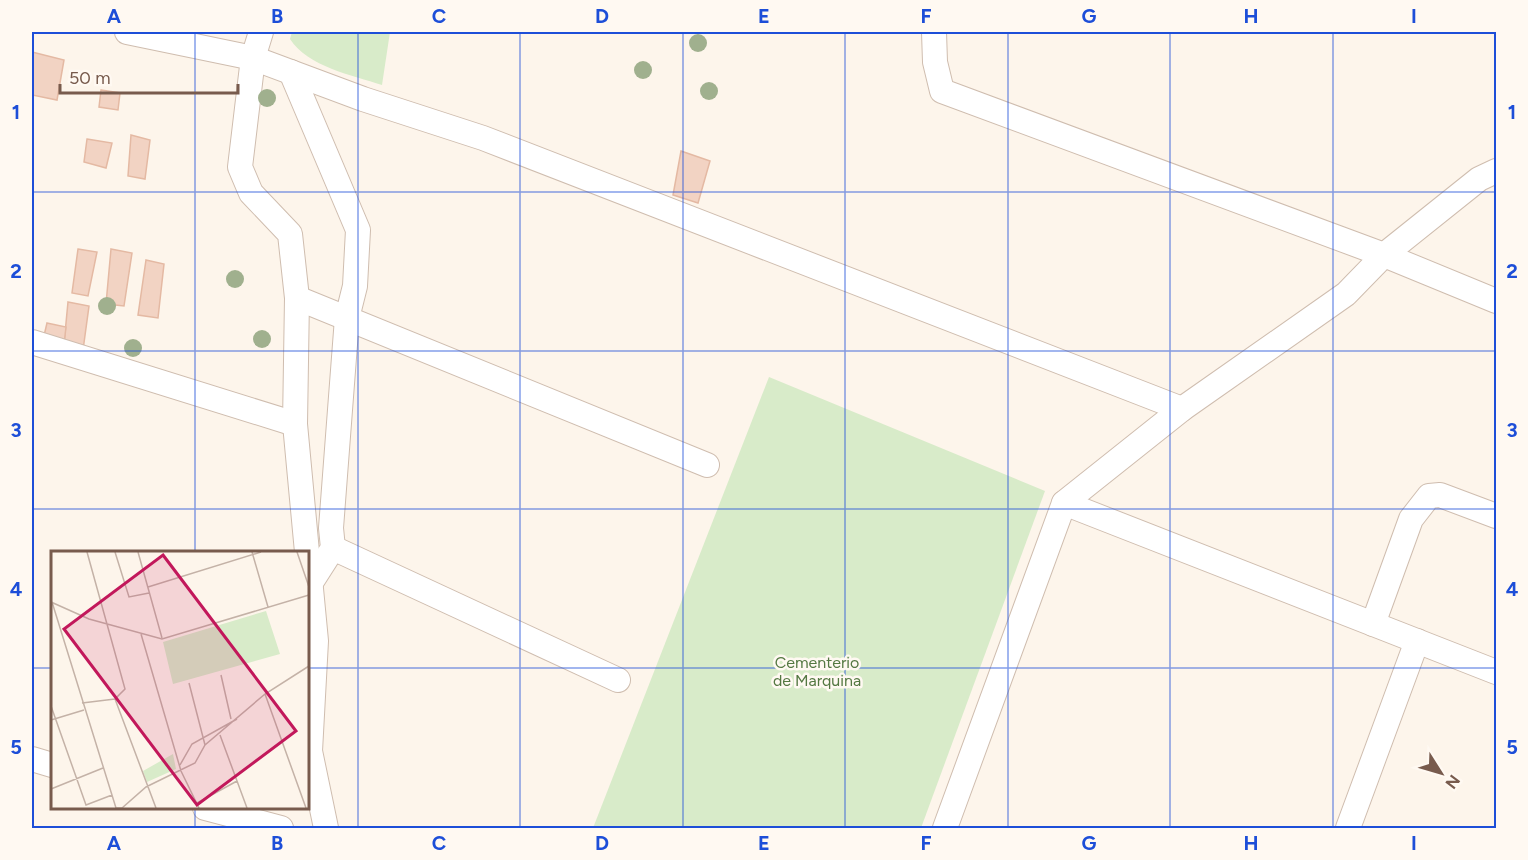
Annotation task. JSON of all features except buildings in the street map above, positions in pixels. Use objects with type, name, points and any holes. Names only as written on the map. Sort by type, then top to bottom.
[{"type":"street","points":[[127,32],[253,58],[363,99],[483,138],[1182,409]]},
{"type":"street","points":[[261,32],[253,58],[240,167],[251,193],[290,234],[297,298],[295,424],[307,551]]},
{"type":"street","points":[[934,32],[935,62],[942,91],[1384,255],[1497,301]]},
{"type":"street","points":[[291,72],[358,230],[355,286],[347,318],[331,528],[333,548],[310,584]]},
{"type":"street","points":[[945,828],[1065,503],[1182,409],[1346,294],[1384,255],[1479,179],[1497,171]]},
{"type":"street","points":[[297,298],[707,465]]},
{"type":"street","points":[[32,342],[295,424]]},
{"type":"street","points":[[1373,624],[1411,519],[1428,496],[1440,495],[1497,516]]},
{"type":"street","points":[[1065,503],[1497,672]]},
{"type":"street","points":[[333,548],[618,680]]},
{"type":"street","points":[[309,574],[316,641],[310,751],[326,828]]},
{"type":"street","points":[[1348,828],[1417,641]]},
{"type":"street","points":[[32,759],[51,765]]},
{"type":"street","points":[[212,809],[280,828]]},
{"type":"green space","points":[[292,32],[390,32],[382,85],[331,69],[308,57],[290,39]]},
{"type":"green space","name":"Cementerio de Marquina","points":[[769,377],[1045,491],[921,828],[593,828]]}]
